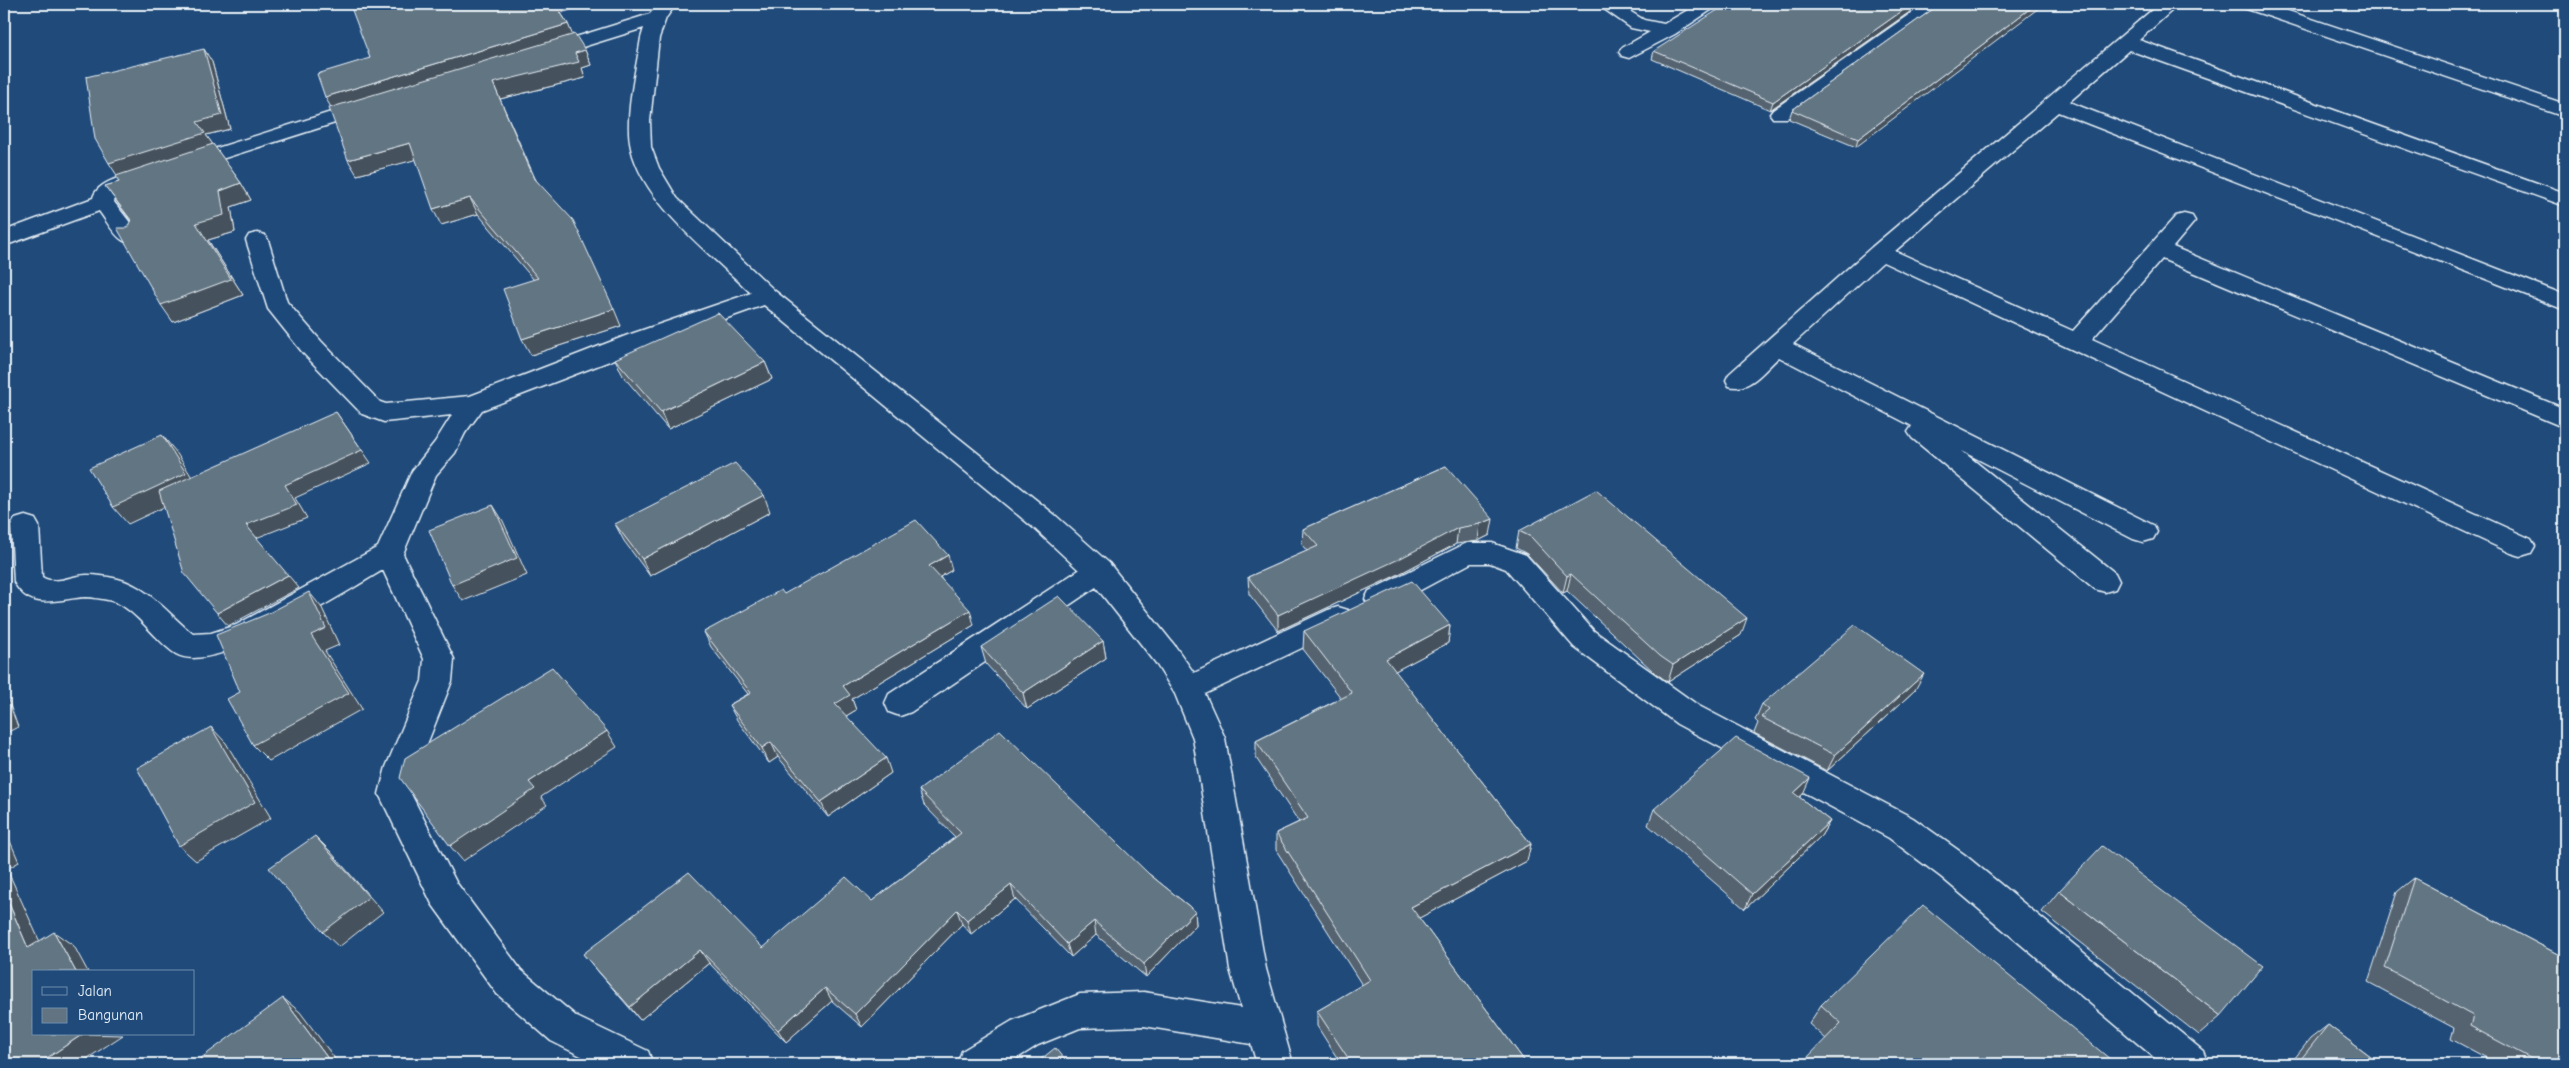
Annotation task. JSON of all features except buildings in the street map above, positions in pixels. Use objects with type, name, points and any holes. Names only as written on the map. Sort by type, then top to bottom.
[{"type":"street","points":[[1606,4],[1638,24],[1668,30]]},
{"type":"street","points":[[1629,52],[1711,4]]},
{"type":"street","points":[[1780,114],[1936,4]]},
{"type":"street","points":[[1738,380],[1880,252],[2170,4]]},
{"type":"street","points":[[2250,4],[2565,111]]},
{"type":"street","points":[[529,57],[662,11]]},
{"type":"street","points":[[662,11],[650,38],[640,121],[641,147],[648,168],[669,202],[767,296],[1045,522],[1099,571],[1165,654],[1188,689],[1209,738],[1248,969],[1275,1064]]},
{"type":"street","points":[[2126,42],[2565,200]]},
{"type":"street","points":[[103,202],[105,194],[119,186],[391,99]]},
{"type":"street","points":[[2055,104],[2565,303]]},
{"type":"street","points":[[103,202],[131,238]]},
{"type":"street","points":[[4,238],[103,202]]},
{"type":"street","points":[[2076,342],[2184,221]]},
{"type":"street","points":[[257,240],[276,304],[312,347],[371,408],[384,413],[473,404],[637,341],[767,296]]},
{"type":"street","points":[[2158,249],[2565,419]]},
{"type":"street","points":[[1880,252],[2521,546]]},
{"type":"street","points":[[1777,346],[2143,532]]},
{"type":"street","points":[[1878,397],[2105,581]]},
{"type":"street","points":[[25,526],[28,582],[40,590],[53,592],[86,586],[117,590],[139,602],[162,626],[186,646],[212,645],[246,633],[389,554],[425,471],[446,447],[473,404]]},
{"type":"street","points":[[1188,689],[1408,585],[1467,553],[1492,553],[1504,557],[1516,562],[1584,639],[1688,715],[1901,828],[1953,866],[2190,1064]]},
{"type":"street","points":[[389,554],[439,659],[437,681],[402,767],[395,794],[444,893],[509,982],[564,1029],[635,1064]]},
{"type":"street","points":[[900,703],[1099,571]]},
{"type":"street","points":[[975,1064],[1025,1033],[1080,1011],[1144,1009],[1265,1029]]}]
